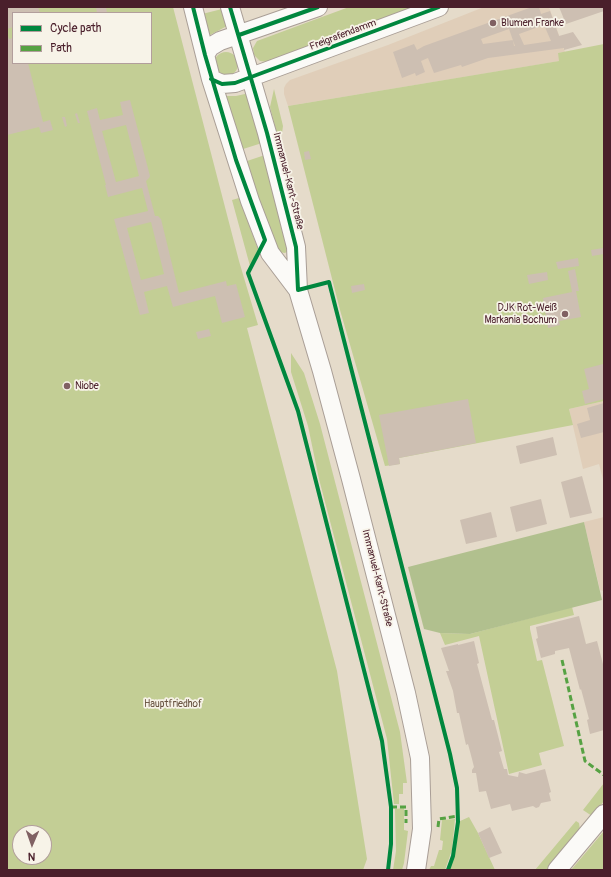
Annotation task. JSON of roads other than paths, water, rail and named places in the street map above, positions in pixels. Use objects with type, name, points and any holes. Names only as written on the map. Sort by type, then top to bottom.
[{"type":"street","name":"Immanuel-Kant-Straße","points":[[193,7],[211,79],[238,166],[270,253],[298,290]]},
{"type":"street","name":"Immanuel-Kant-Straße","points":[[230,7],[252,78],[296,247],[298,290],[350,472],[406,692],[420,758],[422,829],[416,870]]},
{"type":"street","points":[[205,56],[210,47],[220,41],[318,7]]},
{"type":"street","name":"Freigrafendamm","points":[[252,78],[439,7]]},
{"type":"street","points":[[211,79],[222,84],[235,83],[252,78]]},
{"type":"street","points":[[557,870],[604,814]]},
{"type":"place","name":"Blumen Franke","points":[[493,23]]},
{"type":"place","name":"DJK Rot-Weiß Markania Bochum","points":[[565,314]]},
{"type":"place","name":"Niobe","points":[[67,386]]},
{"type":"park label","name":"Hauptfriedhof","points":[[173,704]]}]
